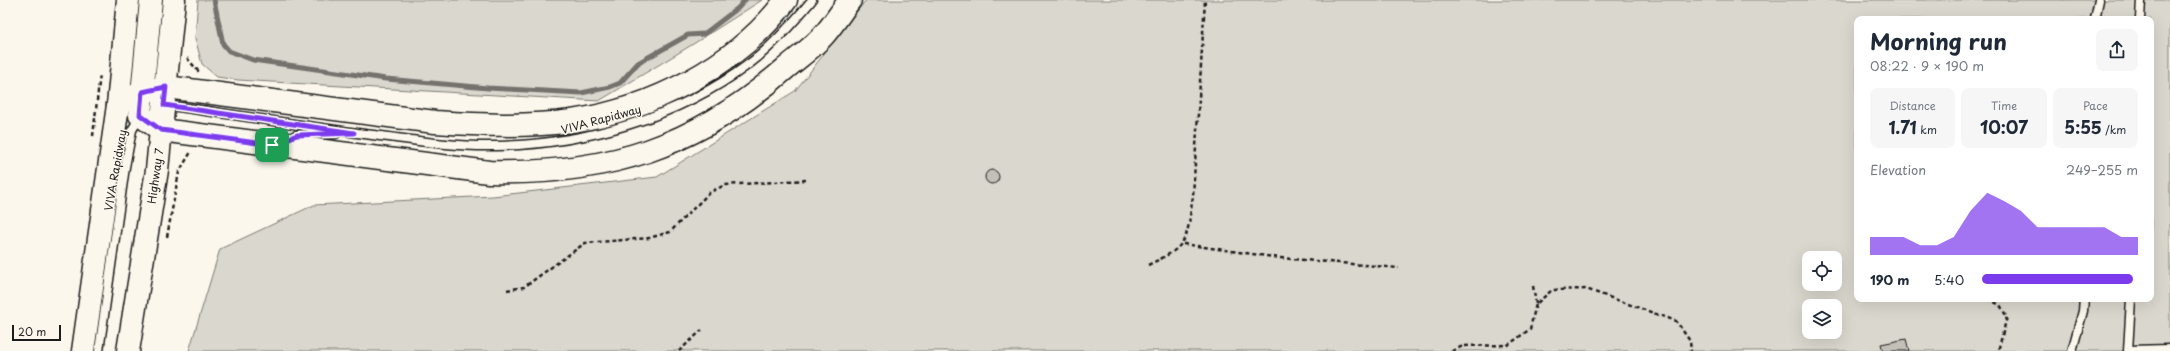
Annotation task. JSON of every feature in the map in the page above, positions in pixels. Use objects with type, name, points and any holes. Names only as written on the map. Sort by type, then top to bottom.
[{"type":"main road","points":[[83,351],[118,105],[128,0]]},
{"type":"main road","points":[[151,0],[140,115],[161,130],[489,172],[531,173],[593,166],[638,155],[690,135],[757,94],[822,36],[850,0]]},
{"type":"main road","name":"Highway 7","points":[[128,351],[161,130],[174,0]]},
{"type":"main road","points":[[118,105],[142,92],[165,96],[435,122],[501,124],[572,121],[616,111],[657,96],[691,80],[720,62],[750,39],[786,0]]},
{"type":"lane","name":"VIVA Rapidway","points":[[165,96],[354,133],[443,144],[496,146],[564,141],[638,122],[704,93],[749,64],[792,25],[812,0]]},
{"type":"lane","points":[[2096,16],[2099,0]]},
{"type":"lane","points":[[2140,16],[2141,0]]},
{"type":"lane","points":[[140,115],[165,96]]},
{"type":"lane","name":"VIVA Rapidway","points":[[99,351],[125,167],[132,130],[140,115]]},
{"type":"lane","name":"VIVA Rapidway","points":[[272,145],[297,135],[354,133]]},
{"type":"lane","points":[[2072,351],[2083,311],[2084,302]]},
{"type":"lane","points":[[2131,302],[2129,350],[2170,349]]},
{"type":"path","points":[[1148,265],[1173,253],[1183,244],[1188,228],[1193,196],[1205,0]]},
{"type":"path","points":[[180,172],[191,152]]},
{"type":"path","points":[[507,290],[524,287],[585,243],[649,238],[670,232],[710,192],[725,185],[806,180]]},
{"type":"path","points":[[1183,244],[1280,258],[1399,268]]},
{"type":"path","points":[[1452,351],[1463,346],[1508,346],[1530,329],[1536,304],[1533,286]]},
{"type":"path","points":[[1536,304],[1552,290],[1586,289],[1676,321],[1690,341],[1691,351]]},
{"type":"path","points":[[1994,302],[2000,305],[2007,317],[1998,351]]},
{"type":"path","points":[[679,351],[702,330]]},
{"type":"shaded area","points":[[198,0],[762,0],[599,101],[238,80],[217,77],[202,64],[195,38]]},
{"type":"shaded area","points":[[866,0],[2170,0],[2170,351],[189,351],[220,249],[314,205],[493,196],[657,177],[795,91]]},
{"type":"building","points":[[992,170],[997,172],[999,177],[997,182],[992,184],[987,182],[985,177],[987,172]]},
{"type":"building","points":[[1906,339],[1909,351],[1883,351],[1881,344]]},
{"type":"waterway","points":[[214,0],[223,44],[229,51],[253,60],[386,79],[488,88],[581,93],[610,87],[620,83],[638,63],[688,35],[704,34],[738,8],[745,0]]},
{"type":"route","points":[[166,87],[164,105],[244,115],[354,133],[297,135],[272,145],[161,130],[140,115],[142,92],[166,87]]}]
